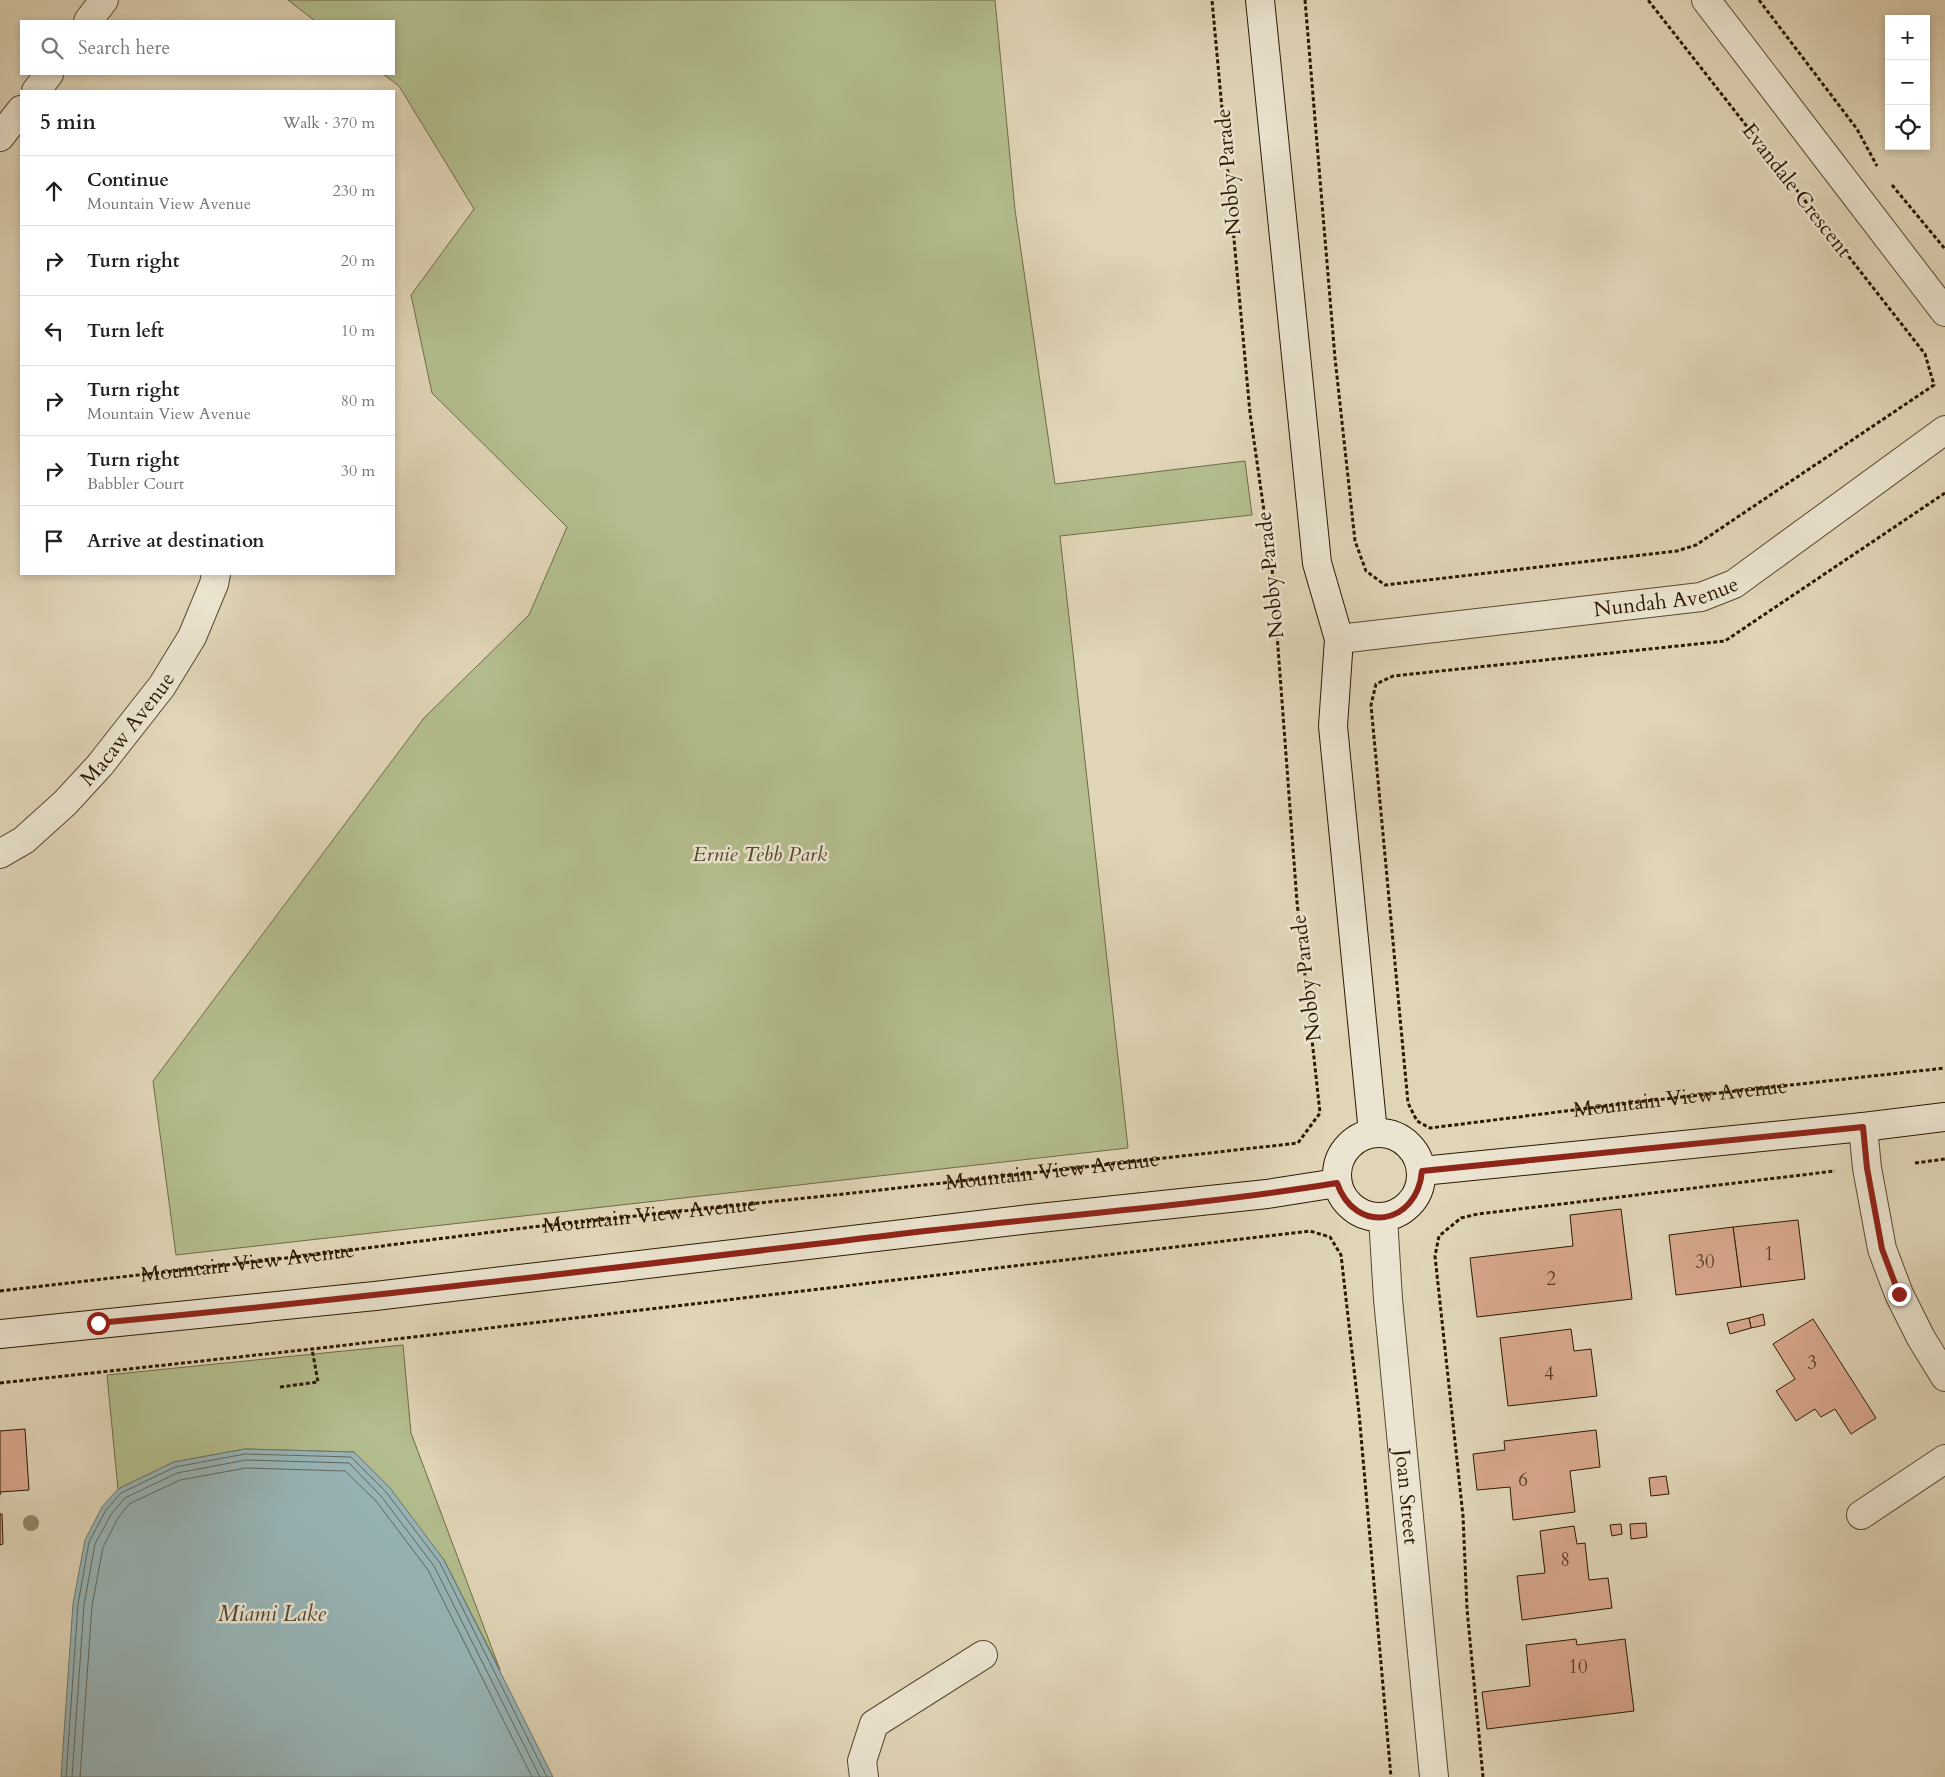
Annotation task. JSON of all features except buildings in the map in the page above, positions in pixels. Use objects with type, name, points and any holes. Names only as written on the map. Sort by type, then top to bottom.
[{"type":"street","points":[[89,20],[104,0]]},
{"type":"street","points":[[1260,0],[1317,563],[1339,640],[1333,726],[1373,1133]]},
{"type":"street","name":"Evandale Crescent","points":[[1706,0],[1945,312]]},
{"type":"street","points":[[37,90],[48,75]]},
{"type":"street","points":[[0,137],[20,111]]},
{"type":"street","name":"Nundah Avenue","points":[[1339,640],[1701,597],[1734,584],[1945,430]]},
{"type":"street","name":"Macaw Avenue","points":[[0,854],[24,840],[65,803],[100,765],[162,686],[192,638],[216,575]]},
{"type":"street","name":"Mountain View Avenue","points":[[1422,1171],[1863,1127],[1945,1117]]},
{"type":"street","points":[[1863,1127],[1867,1168],[1882,1249],[1899,1294],[1921,1338],[1945,1377]]},
{"type":"street","points":[[1373,1133],[1384,1133],[1398,1137],[1410,1145],[1418,1157],[1422,1171],[1418,1190],[1407,1207],[1396,1214],[1383,1217],[1370,1216],[1358,1212],[1341,1194],[1337,1183],[1340,1157],[1348,1146],[1358,1138],[1373,1133]]},
{"type":"street","name":"Mountain View Avenue","points":[[0,1334],[375,1296],[1030,1219],[1267,1194],[1337,1183]]},
{"type":"street","name":"Joan Street","points":[[1383,1217],[1388,1300],[1434,1777]]},
{"type":"street","points":[[1861,1514],[1945,1460]]},
{"type":"street","points":[[864,1777],[862,1760],[874,1724],[983,1655]]},
{"type":"path","name":"Nobby Parade","points":[[1212,0],[1250,413],[1272,567],[1297,902],[1320,1113],[1298,1143]]},
{"type":"path","name":"Nundah Avenue","points":[[1305,0],[1335,358],[1355,541],[1366,571],[1384,585],[1677,551],[1696,545],[1934,385]]},
{"type":"path","name":"Evandale Crescent","points":[[1648,0],[1925,354],[1934,385]]},
{"type":"path","points":[[1759,0],[1857,130],[1879,169]]},
{"type":"path","points":[[1891,184],[1945,250]]},
{"type":"path","name":"Mountain View Avenue","points":[[1376,684],[1371,705],[1382,827],[1408,1104],[1417,1121],[1430,1128],[1945,1068]]},
{"type":"path","name":"Mountain View Avenue","points":[[0,1290],[312,1255],[532,1227],[1298,1143]]},
{"type":"path","points":[[1915,1163],[1945,1159]]},
{"type":"path","points":[[1483,1777],[1468,1609],[1463,1516],[1435,1256],[1439,1236],[1461,1218],[1478,1214],[1867,1168]]},
{"type":"path","points":[[0,1382],[312,1349],[1310,1231],[1330,1237],[1341,1255],[1359,1413],[1391,1777]]},
{"type":"path","points":[[280,1387],[318,1382],[312,1349]]},
{"type":"green space","name":"Ernie Tebb Park","points":[[288,0],[995,0],[1015,210],[1055,484],[1245,461],[1252,515],[1060,536],[1128,1148],[176,1255],[153,1081],[424,718],[529,615],[567,527],[432,393],[411,295],[474,209],[399,86],[384,75],[395,75],[395,20],[314,20]]},
{"type":"green space","points":[[403,1345],[411,1433],[500,1670],[444,1560],[354,1452],[245,1449],[174,1462],[118,1489],[107,1375]]},
{"type":"water","name":"Miami Lake","points":[[245,1449],[354,1452],[390,1488],[444,1560],[553,1777],[61,1777],[73,1604],[85,1540],[102,1507],[118,1489],[174,1462]]},
{"type":"route","points":[[98,1323],[375,1296],[1030,1219],[1267,1194],[1337,1183],[1341,1194],[1358,1212],[1370,1216],[1383,1217],[1396,1214],[1407,1207],[1416,1196],[1421,1184],[1422,1171],[1863,1127],[1872,1201],[1882,1249],[1899,1294]]}]
